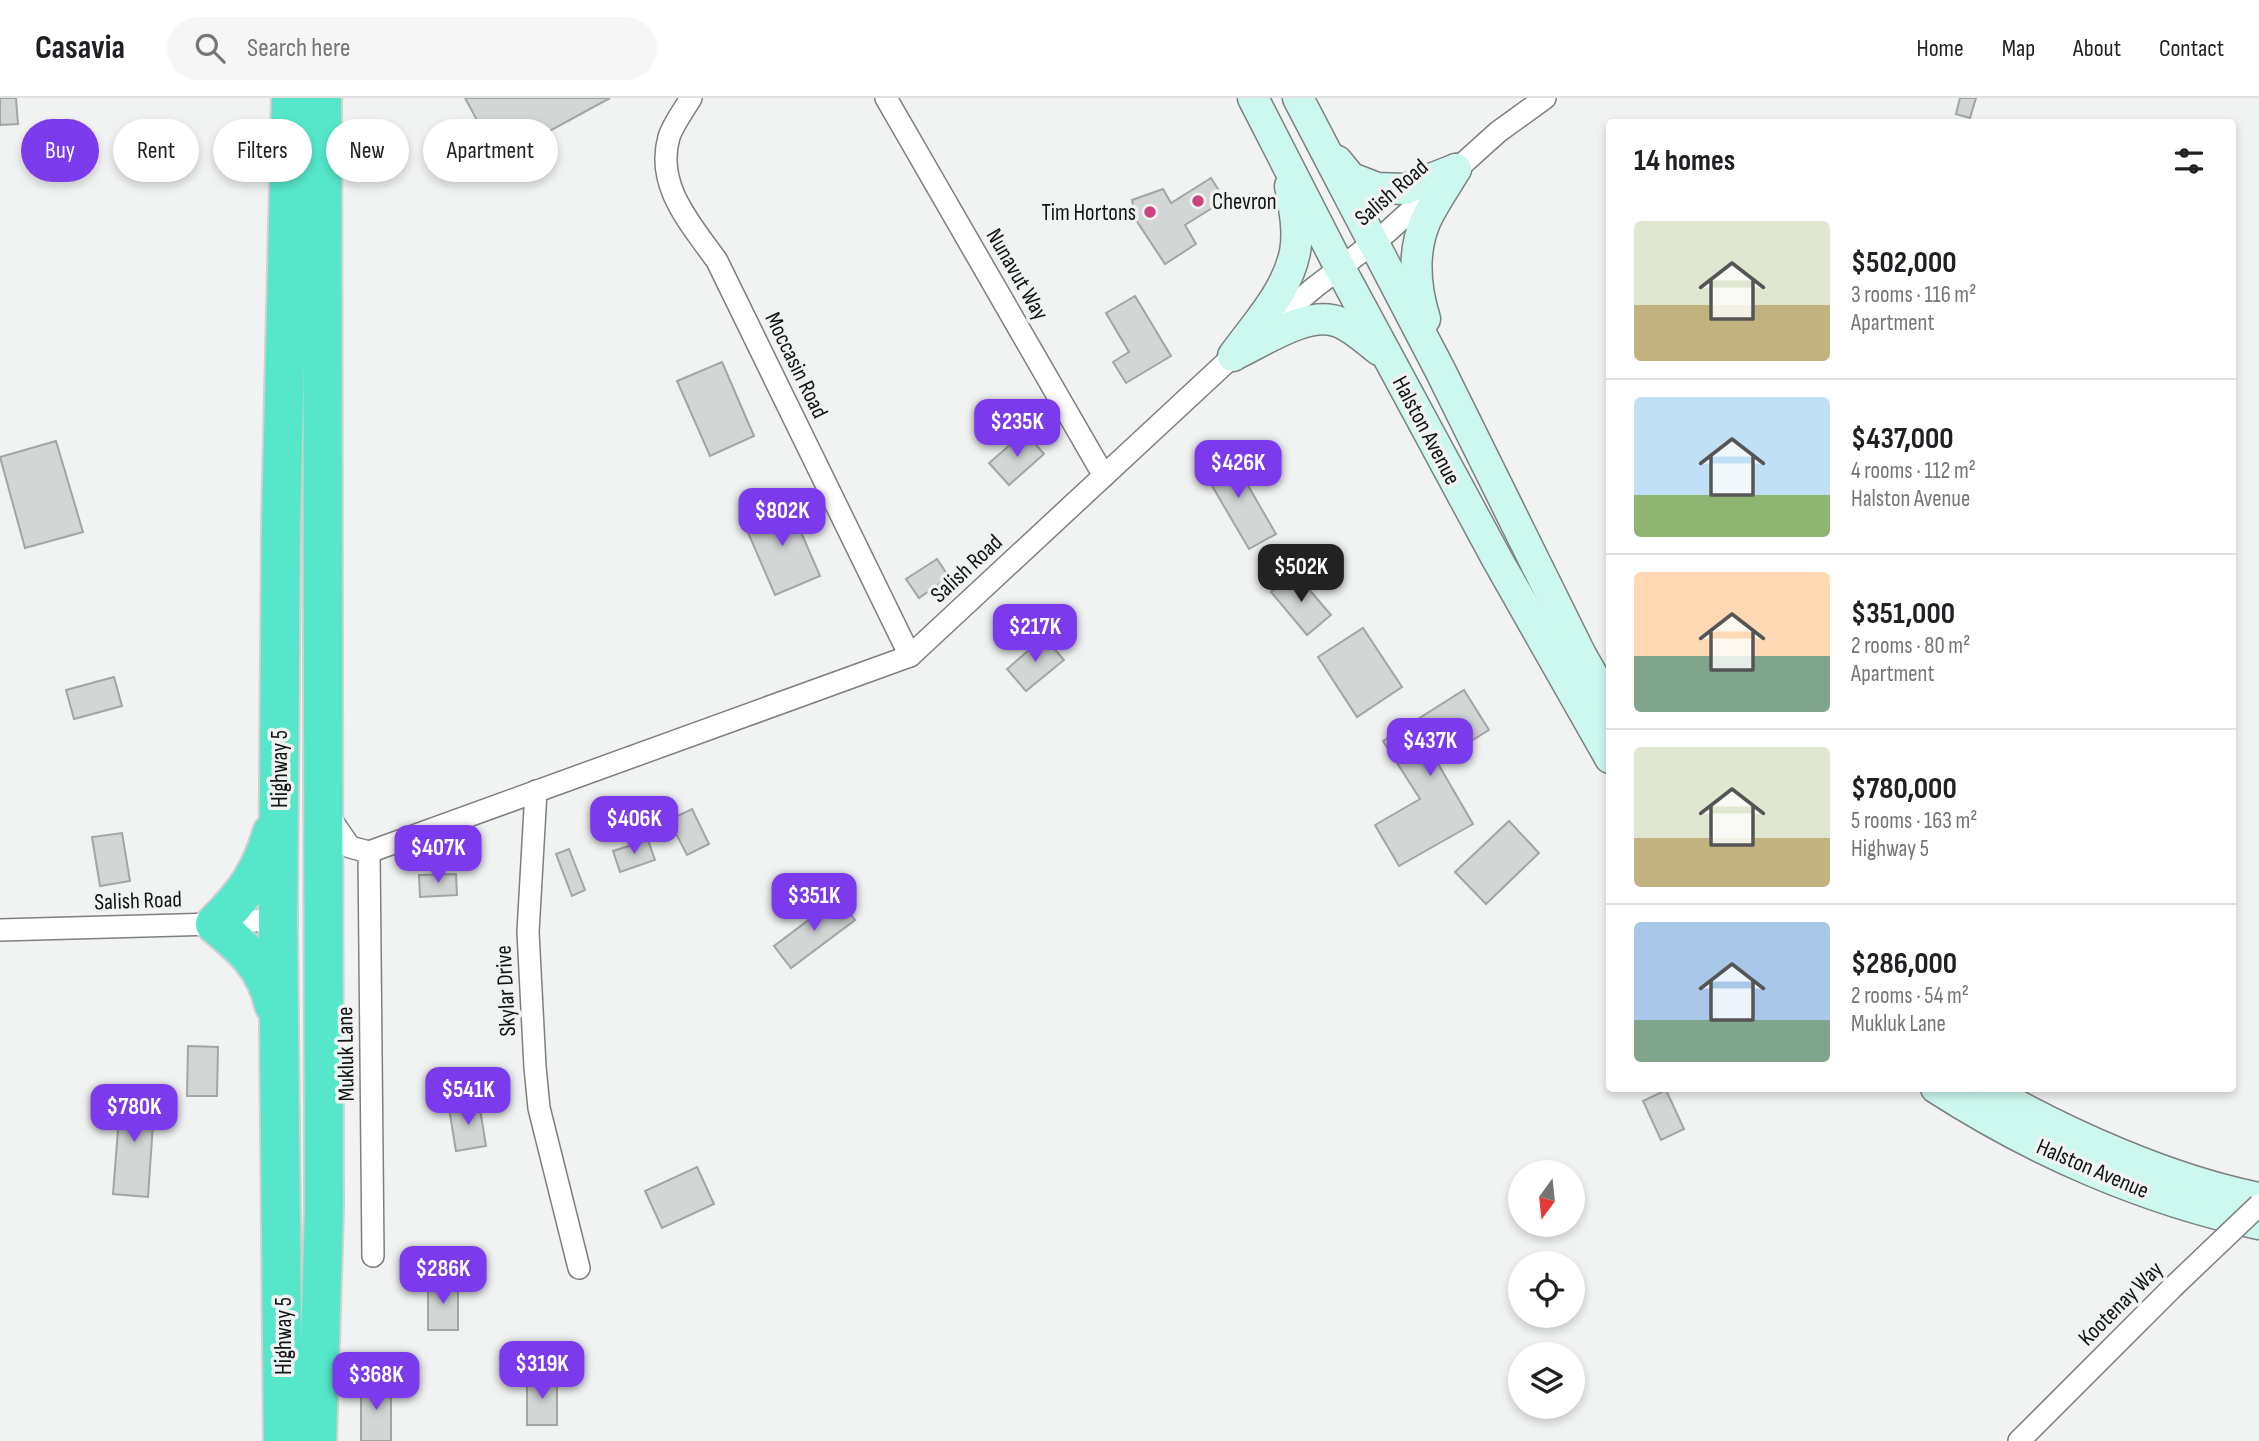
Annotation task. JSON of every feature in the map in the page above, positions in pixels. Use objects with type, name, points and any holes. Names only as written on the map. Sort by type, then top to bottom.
[{"type":"highway","name":"Highway 5","points":[[283,1441],[278,919],[281,525],[291,98]]},
{"type":"highway","name":"Highway 5","points":[[317,1441],[324,1209],[322,98]]},
{"type":"highway","points":[[323,503],[306,531],[298,882],[293,905],[278,919],[298,943],[303,1010],[303,1077],[310,1143],[324,1209]]},
{"type":"highway","points":[[279,804],[258,871],[236,903],[215,924],[246,949],[263,973],[272,996],[281,1035]]},
{"type":"main road","name":"Halston Avenue","points":[[1253,98],[1340,268],[1515,593],[1606,751]]},
{"type":"main road","name":"Halston Avenue","points":[[1298,98],[1440,370],[1575,643],[1606,699]]},
{"type":"main road","points":[[1316,133],[1351,178],[1377,188],[1405,189],[1456,169]]},
{"type":"main road","points":[[1233,356],[1283,287],[1295,251],[1296,225],[1287,163]]},
{"type":"main road","points":[[1440,370],[1416,291],[1416,259],[1425,222],[1456,169]]},
{"type":"main road","points":[[1233,356],[1309,319],[1335,320],[1352,328],[1388,357]]},
{"type":"main road","name":"Halston Avenue","points":[[1942,1092],[1975,1113],[2105,1176],[2168,1200],[2259,1224]]},
{"type":"main road","name":"Halston Avenue","points":[[1994,1092],[2054,1124],[2118,1152],[2176,1174],[2259,1198]]},
{"type":"street","name":"Moccasin Road","points":[[691,98],[669,136],[665,167],[676,204],[718,261],[911,656]]},
{"type":"street","name":"Nunavut Way","points":[[886,98],[1104,476]]},
{"type":"street","name":"Salish Road","points":[[369,852],[911,656],[1233,356],[1374,242],[1498,132],[1545,98]]},
{"type":"street","name":"Skylar Drive","points":[[536,791],[528,932],[535,1067],[539,1108],[579,1268]]},
{"type":"street","points":[[323,807],[350,847],[369,852]]},
{"type":"street","name":"Mukluk Lane","points":[[369,852],[373,1256]]},
{"type":"street","name":"Salish Road","points":[[0,930],[215,924],[278,919]]},
{"type":"street","name":"Kootenay Way","points":[[2019,1441],[2259,1205]]},
{"type":"building","points":[[0,98],[16,98],[18,124],[0,125]]},
{"type":"building","points":[[465,98],[610,98],[558,126],[558,119],[476,119]]},
{"type":"building","points":[[1960,98],[1976,98],[1970,118],[1956,114]]},
{"type":"building","points":[[1211,178],[1225,200],[1185,225],[1196,244],[1165,264],[1136,220],[1132,200],[1163,189],[1171,203]]},
{"type":"building","points":[[1135,296],[1171,356],[1126,383],[1113,362],[1129,352],[1106,313]]},
{"type":"building","points":[[722,362],[754,436],[710,456],[677,381]]},
{"type":"building","points":[[1025,432],[1044,454],[1009,485],[989,463]]},
{"type":"building","points":[[56,441],[83,532],[25,548],[0,457]]},
{"type":"building","points":[[1228,451],[1276,534],[1249,549],[1201,467]]},
{"type":"building","points":[[788,502],[820,576],[775,595],[743,521]]},
{"type":"building","points":[[937,559],[949,577],[919,598],[906,579]]},
{"type":"building","points":[[1294,572],[1331,615],[1307,635],[1271,592]]},
{"type":"building","points":[[1363,628],[1402,687],[1357,717],[1318,657]]},
{"type":"building","points":[[1044,637],[1064,660],[1026,691],[1007,669]]},
{"type":"building","points":[[114,677],[122,706],[74,719],[66,690]]},
{"type":"building","points":[[1464,690],[1489,730],[1437,762],[1473,824],[1399,866],[1375,825],[1420,799],[1383,741]]},
{"type":"building","points":[[692,809],[709,844],[687,855],[669,820]]},
{"type":"building","points":[[1509,821],[1539,853],[1486,904],[1455,872]]},
{"type":"building","points":[[122,833],[130,881],[100,886],[92,837]]},
{"type":"building","points":[[648,840],[655,860],[620,872],[613,851]]},
{"type":"building","points":[[569,849],[585,890],[572,896],[556,854]]},
{"type":"building","points":[[456,874],[457,895],[420,897],[419,875]]},
{"type":"building","points":[[838,898],[855,920],[791,968],[774,946]]},
{"type":"building","points":[[188,1046],[218,1047],[217,1096],[187,1096]]},
{"type":"building","points":[[121,1091],[155,1094],[148,1197],[113,1194]]},
{"type":"building","points":[[1667,1092],[1684,1129],[1661,1140],[1643,1101]]},
{"type":"building","points":[[479,1103],[486,1146],[456,1151],[449,1108]]},
{"type":"building","points":[[697,1167],[714,1204],[662,1228],[645,1191]]},
{"type":"building","points":[[428,1281],[458,1281],[458,1330],[428,1330]]},
{"type":"building","points":[[527,1376],[557,1376],[557,1425],[527,1425]]},
{"type":"building","points":[[361,1383],[391,1383],[391,1441],[361,1441]]},
{"type":"place","name":"Chevron","points":[[1198,201]]},
{"type":"place","name":"Tim Hortons","points":[[1150,212]]}]
